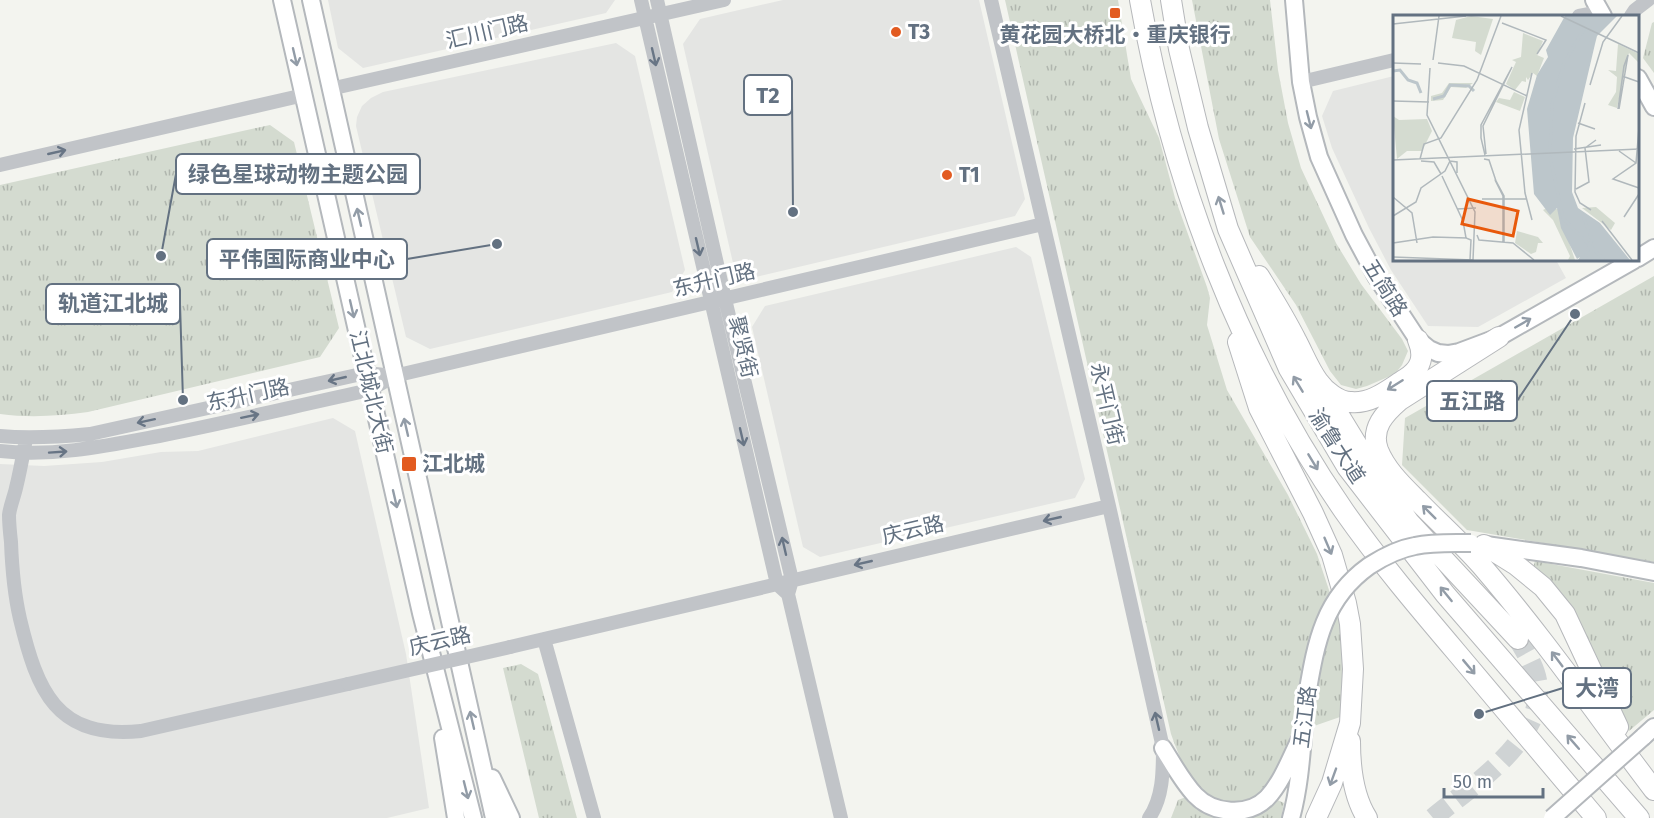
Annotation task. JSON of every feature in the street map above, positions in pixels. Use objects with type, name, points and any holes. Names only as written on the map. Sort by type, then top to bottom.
[{"type":"highway","name":"渝鲁大道","points":[[1140,0],[1150,54],[1171,140],[1219,279],[1240,326],[1289,421],[1344,511],[1397,581],[1596,818]]},
{"type":"highway","name":"渝鲁大道","points":[[1171,0],[1179,49],[1198,128],[1228,229],[1289,369],[1347,467],[1445,594],[1639,818]]},
{"type":"highway","points":[[1228,229],[1281,310],[1318,381],[1372,471],[1409,522],[1518,639]]},
{"type":"highway","points":[[1219,279],[1259,408],[1323,535],[1339,577],[1353,647],[1350,758],[1357,796],[1367,818]]},
{"type":"highway","points":[[1499,337],[1400,400],[1378,423],[1377,447],[1397,480],[1479,563],[1526,618],[1654,790]]},
{"type":"highway","points":[[1318,381],[1341,401],[1353,403],[1377,396],[1412,374],[1419,366],[1422,350],[1418,340]]},
{"type":"highway","points":[[1477,544],[1516,565],[1543,587],[1565,615],[1641,772]]},
{"type":"highway","points":[[1316,818],[1332,783],[1350,723]]},
{"type":"main road","name":"江北城北大街","points":[[282,0],[421,613],[473,818]]},
{"type":"main road","name":"江北城北大街","points":[[311,0],[494,818]]},
{"type":"main road","name":"五简路","points":[[1294,0],[1301,82],[1319,157],[1336,198],[1376,276],[1418,340],[1429,349],[1448,354],[1499,337],[1632,261]]},
{"type":"main road","points":[[1639,80],[1654,107]]},
{"type":"main road","name":"五简路","points":[[1639,257],[1654,248]]},
{"type":"main road","name":"五江路","points":[[1291,818],[1298,795],[1301,737],[1307,695],[1322,627],[1331,606],[1344,587],[1385,556],[1414,546],[1477,544],[1581,558],[1654,572]]},
{"type":"main road","points":[[421,613],[456,818]]},
{"type":"main road","points":[[1552,818],[1649,732]]},
{"type":"main road","points":[[1163,748],[1185,783],[1197,797],[1215,807],[1238,811],[1258,806],[1268,797],[1301,737]]},
{"type":"main road","points":[[479,750],[511,818]]},
{"type":"street","name":"聚贤街","points":[[641,0],[777,584]]},
{"type":"street","name":"聚贤街","points":[[657,0],[792,580],[788,594],[841,818]]},
{"type":"street","name":"汇川门路","points":[[330,89],[724,0]]},
{"type":"street","name":"永平门街","points":[[991,0],[1163,748],[1162,782],[1149,818]]},
{"type":"street","points":[[1632,15],[1648,0]]},
{"type":"street","points":[[1582,15],[1599,9]]},
{"type":"street","points":[[1301,82],[1393,60]]},
{"type":"street","points":[[0,165],[304,95]]},
{"type":"street","name":"东升门路","points":[[0,451],[24,453],[90,449],[180,432],[370,390],[394,376],[1044,224]]},
{"type":"street","name":"东升门路","points":[[0,436],[26,439],[90,434],[366,373],[394,376]]},
{"type":"street","name":"庆云路","points":[[26,439],[9,514],[14,593],[33,668],[44,689],[56,706],[70,718],[100,732],[141,731],[1109,506]]},
{"type":"street","points":[[777,584],[788,594]]},
{"type":"street","points":[[544,639],[594,818]]},
{"type":"shaded area","points":[[328,0],[615,0],[606,13],[363,68],[338,48]]},
{"type":"shaded area","points":[[783,0],[979,0],[1025,199],[1015,216],[756,277],[733,263],[683,44],[700,19]]},
{"type":"shaded area","points":[[616,43],[635,56],[685,270],[672,292],[430,349],[406,337],[356,126],[362,106],[383,92]]},
{"type":"shaded area","points":[[1393,76],[1393,261],[1557,261],[1566,278],[1478,327],[1428,326],[1391,270],[1332,148],[1322,116],[1333,91]]},
{"type":"shaded area","points":[[1016,247],[1031,257],[1085,479],[1075,498],[820,557],[803,547],[752,327],[765,306]]},
{"type":"shaded area","points":[[333,418],[355,431],[406,654],[429,808],[387,818],[0,818],[0,464],[44,466],[102,462],[161,452],[198,451]]},
{"type":"green space","points":[[1005,0],[1118,0],[1131,79],[1159,138],[1175,198],[1207,287],[1210,298],[1207,325],[1227,390],[1288,495],[1317,554],[1338,617],[1345,643],[1340,717],[1291,734],[1273,776],[1254,800],[1249,802],[1222,803],[1210,798],[1193,781],[1186,770],[1171,734]]},
{"type":"green space","points":[[1192,0],[1270,0],[1278,70],[1288,123],[1301,168],[1336,243],[1361,284],[1402,339],[1408,351],[1395,374],[1356,389],[1341,385],[1330,371],[1296,305],[1250,237],[1219,139]]},
{"type":"green space","points":[[1654,22],[1654,73],[1643,58]]},
{"type":"green space","points":[[270,125],[294,142],[339,328],[320,357],[88,412],[44,416],[0,414],[0,185]]},
{"type":"green space","points":[[1654,276],[1654,562],[1467,530],[1402,465],[1405,418]]},
{"type":"green space","points":[[1535,561],[1654,583],[1654,710],[1629,731],[1571,609],[1533,568]]},
{"type":"green space","points":[[521,664],[538,674],[577,818],[539,818],[503,668]]},
{"type":"green space","points":[[1186,797],[1210,811],[1275,799],[1284,803],[1281,818],[1171,818],[1178,800]]},
{"type":"tunnel","points":[[1433,818],[1500,763],[1527,728],[1535,710],[1538,683],[1531,663],[1518,639]]},
{"type":"place","name":"黄花园大桥北‧重庆银行","points":[[1115,13]]},
{"type":"place","name":"T3","points":[[896,32]]},
{"type":"place","name":"T1","points":[[947,175]]},
{"type":"place","name":"T2","points":[[793,212]]},
{"type":"place","name":"平伟国际商业中心","points":[[497,244]]},
{"type":"place","name":"绿色星球动物主题公园","points":[[161,256]]},
{"type":"place","name":"五江路","points":[[1575,314]]},
{"type":"place","name":"轨道江北城","points":[[183,400]]},
{"type":"place","name":"江北城","points":[[409,464]]},
{"type":"place","name":"大湾","points":[[1479,714]]}]
